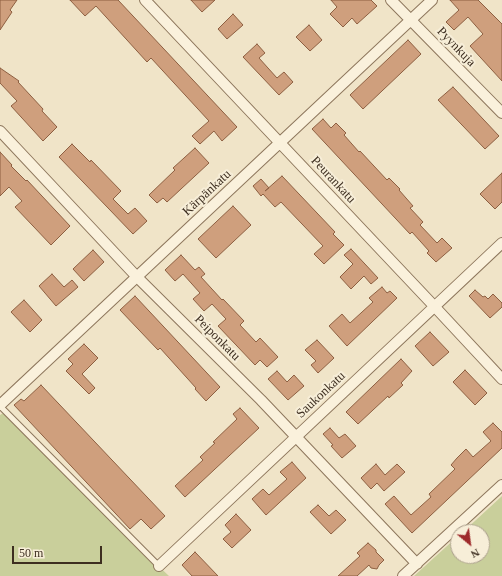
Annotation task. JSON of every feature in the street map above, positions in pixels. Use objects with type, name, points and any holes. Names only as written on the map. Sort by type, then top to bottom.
[{"type":"street","name":"Peurankatu","points":[[145,0],[502,379]]},
{"type":"street","name":"Pyynkuja","points":[[392,0],[502,113]]},
{"type":"street","name":"Kärpänkatu","points":[[0,406],[432,0]]},
{"type":"street","name":"Peiponkatu","points":[[0,131],[137,277],[262,400],[417,564]]},
{"type":"street","name":"Saukonkatu","points":[[159,566],[502,243]]},
{"type":"street","points":[[403,576],[502,485]]},
{"type":"lane","points":[[0,406],[159,566]]},
{"type":"green space","points":[[5,412],[169,576],[0,576],[0,415]]},
{"type":"green space","points":[[502,496],[502,576],[414,576],[450,543],[450,564],[490,564],[490,524],[472,524]]},
{"type":"building","points":[[0,0],[17,0],[10,10],[12,12],[0,30]]},
{"type":"building","points":[[70,0],[118,0],[237,127],[222,141],[214,131],[200,144],[192,136],[209,121],[151,58],[147,62],[96,6],[85,16]]},
{"type":"building","points":[[191,0],[215,0],[202,12]]},
{"type":"building","points":[[331,0],[371,0],[377,6],[357,24],[352,18],[343,27],[330,14],[337,7]]},
{"type":"building","points":[[450,0],[478,0],[502,24],[502,81],[470,46],[483,34],[468,17],[454,30],[446,22],[459,10]]},
{"type":"building","points":[[233,14],[243,25],[227,39],[218,29]]},
{"type":"building","points":[[309,25],[322,40],[310,51],[296,37]]},
{"type":"building","points":[[408,40],[421,54],[363,109],[350,95]]},
{"type":"building","points":[[257,44],[265,53],[259,58],[277,78],[284,72],[293,82],[279,95],[243,57]]},
{"type":"building","points":[[0,68],[19,81],[18,82],[43,109],[42,111],[57,127],[43,141],[11,106],[17,101],[0,83]]},
{"type":"building","points":[[453,87],[499,136],[485,149],[438,100]]},
{"type":"building","points":[[323,119],[331,128],[336,123],[346,133],[344,135],[359,152],[360,151],[387,180],[389,178],[400,189],[399,190],[413,206],[410,208],[423,222],[420,225],[437,243],[442,238],[452,248],[436,262],[427,253],[429,251],[412,232],[410,234],[312,129]]},
{"type":"building","points":[[72,144],[90,162],[91,160],[121,191],[113,199],[128,214],[135,208],[147,221],[133,234],[59,157]]},
{"type":"building","points":[[195,148],[209,163],[167,202],[163,198],[157,203],[149,195],[175,170],[173,168]]},
{"type":"building","points":[[0,152],[12,165],[11,166],[26,181],[27,180],[70,226],[51,245],[15,207],[22,201],[9,187],[0,196]]},
{"type":"building","points":[[502,173],[502,202],[495,209],[480,194]]},
{"type":"building","points":[[282,176],[335,232],[333,234],[344,245],[324,264],[314,254],[323,246],[281,202],[275,207],[263,194],[261,196],[253,186],[261,179],[269,188]]},
{"type":"building","points":[[233,206],[251,225],[216,258],[198,239]]},
{"type":"building","points":[[351,249],[378,278],[371,284],[364,276],[351,289],[340,277],[353,264],[344,255]]},
{"type":"building","points":[[93,250],[104,262],[84,281],[73,269]]},
{"type":"building","points":[[181,255],[195,270],[199,267],[205,274],[201,277],[244,321],[240,325],[256,342],[260,338],[278,357],[267,367],[260,360],[255,365],[218,326],[226,319],[212,304],[204,311],[193,299],[200,293],[183,274],[175,281],[165,270]]},
{"type":"building","points":[[52,274],[64,287],[72,280],[78,287],[56,306],[39,286]]},
{"type":"building","points":[[382,287],[387,293],[390,291],[397,298],[347,346],[329,326],[342,314],[350,323],[373,302],[369,298]]},
{"type":"building","points":[[475,290],[483,297],[485,296],[488,299],[493,294],[502,303],[502,307],[490,318],[469,296]]},
{"type":"building","points":[[135,296],[220,387],[206,401],[160,348],[158,350],[120,310]]},
{"type":"building","points":[[24,300],[42,320],[30,332],[11,312]]},
{"type":"building","points":[[430,332],[449,352],[433,366],[415,346]]},
{"type":"building","points":[[317,340],[334,358],[318,373],[311,365],[316,361],[305,350]]},
{"type":"building","points":[[84,344],[98,358],[82,374],[95,388],[89,394],[66,371],[73,364],[68,359]]},
{"type":"building","points":[[401,359],[412,371],[401,383],[403,385],[389,398],[388,396],[358,424],[346,412]]},
{"type":"building","points":[[465,370],[487,393],[475,405],[453,382]]},
{"type":"building","points":[[277,371],[287,382],[294,375],[304,386],[288,400],[268,379]]},
{"type":"building","points":[[41,385],[165,516],[151,529],[141,519],[130,529],[14,405],[21,399],[24,401]]},
{"type":"building","points":[[240,408],[259,428],[185,497],[175,486],[203,460],[200,457],[237,419],[233,414]]},
{"type":"building","points":[[493,423],[502,432],[502,448],[412,533],[385,504],[394,496],[411,515],[431,497],[429,494],[455,469],[451,465],[466,449],[473,457],[491,441],[483,432]]},
{"type":"building","points":[[330,428],[339,438],[345,434],[356,446],[342,458],[323,434]]},
{"type":"building","points":[[292,462],[306,478],[266,515],[252,499],[263,489],[269,495],[287,479],[280,472]]},
{"type":"building","points":[[376,464],[385,475],[397,464],[405,472],[384,491],[377,483],[371,489],[361,478]]},
{"type":"building","points":[[318,505],[329,516],[336,510],[346,520],[331,534],[310,512]]},
{"type":"building","points":[[236,514],[251,530],[232,548],[223,539],[231,532],[225,525]]},
{"type":"building","points":[[368,543],[384,560],[377,569],[371,568],[369,565],[357,576],[338,576],[360,556],[357,553]]},
{"type":"building","points":[[195,552],[218,576],[192,576],[182,565]]}]
